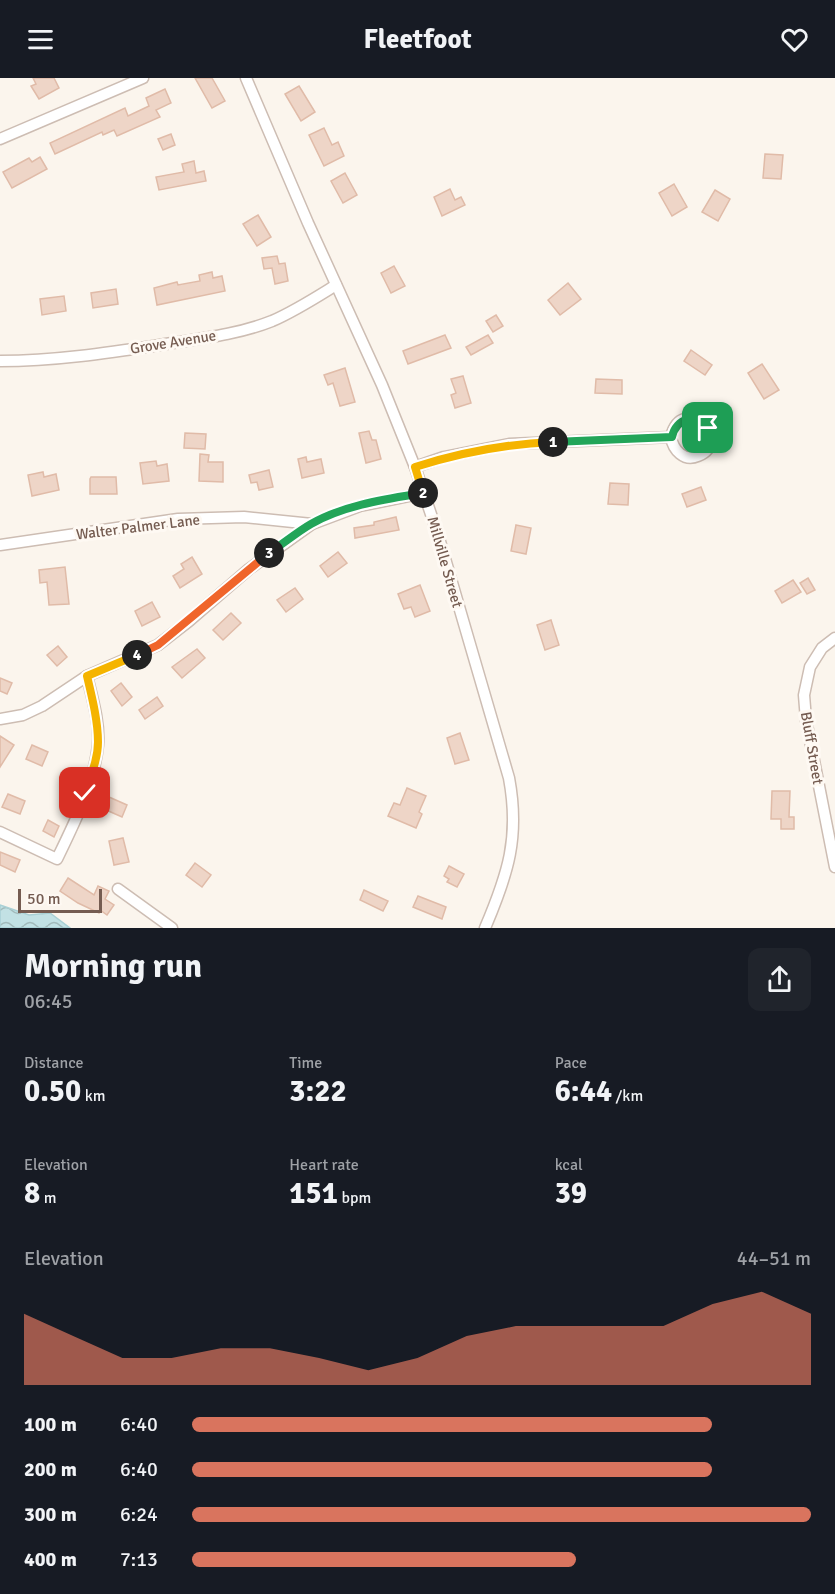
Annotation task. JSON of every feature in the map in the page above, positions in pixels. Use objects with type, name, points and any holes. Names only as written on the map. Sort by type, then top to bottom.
[{"type":"street","points":[[0,140],[143,78]]},
{"type":"street","name":"Millville Street","points":[[246,78],[303,212],[382,385],[415,467],[439,538],[506,768],[514,803],[514,842],[505,880],[486,928]]},
{"type":"street","name":"Grove Avenue","points":[[0,362],[92,355],[195,340],[247,329],[295,310],[336,285]]},
{"type":"street","points":[[415,467],[452,456],[509,444],[672,437]]},
{"type":"street","points":[[0,718],[23,715],[42,706],[87,676],[158,645],[249,569],[312,524],[360,506],[424,493]]},
{"type":"street","name":"Walter Palmer Lane","points":[[0,545],[178,519],[244,518],[312,524]]},
{"type":"street","name":"Bluff Street","points":[[835,638],[822,648],[810,667],[804,695],[808,730],[835,867]]},
{"type":"street","points":[[0,832],[57,859],[71,830],[91,776],[98,743],[87,676]]},
{"type":"street","points":[[118,890],[172,928]]},
{"type":"water","points":[[0,905],[29,915],[50,913],[70,928],[0,928]]},
{"type":"building","points":[[33,78],[54,78],[59,88],[39,99],[31,86],[36,84]]},
{"type":"building","points":[[195,78],[212,78],[225,101],[212,108]]},
{"type":"building","points":[[299,86],[315,112],[301,121],[285,94]]},
{"type":"building","points":[[165,89],[171,103],[156,110],[160,117],[117,136],[114,130],[103,135],[102,132],[55,154],[50,143],[125,108],[128,116],[149,106],[146,98]]},
{"type":"building","points":[[324,128],[332,145],[338,142],[344,156],[324,166],[309,135]]},
{"type":"building","points":[[171,134],[175,145],[163,150],[158,139]]},
{"type":"building","points":[[765,154],[783,155],[781,179],[763,178]]},
{"type":"building","points":[[40,157],[47,169],[12,188],[3,172],[29,158],[32,162]]},
{"type":"building","points":[[194,161],[196,173],[204,171],[206,181],[159,190],[156,177],[184,172],[182,164]]},
{"type":"building","points":[[345,173],[357,195],[343,203],[331,181]]},
{"type":"building","points":[[674,184],[687,207],[672,216],[659,193]]},
{"type":"building","points":[[450,189],[455,200],[461,197],[465,205],[442,216],[434,197]]},
{"type":"building","points":[[715,190],[730,199],[718,221],[702,212]]},
{"type":"building","points":[[258,215],[271,237],[257,246],[243,224]]},
{"type":"building","points":[[277,256],[279,264],[285,263],[288,281],[275,284],[272,268],[264,269],[262,258]]},
{"type":"building","points":[[394,266],[405,286],[391,293],[381,273]]},
{"type":"building","points":[[212,272],[213,278],[222,276],[225,291],[157,305],[154,288],[177,282],[178,285],[200,281],[199,275]]},
{"type":"building","points":[[568,283],[581,299],[560,315],[548,300]]},
{"type":"building","points":[[116,289],[118,304],[93,308],[91,293]]},
{"type":"building","points":[[64,296],[66,311],[42,315],[40,299]]},
{"type":"building","points":[[496,315],[503,326],[493,332],[486,321]]},
{"type":"building","points":[[445,335],[451,348],[408,364],[403,351]]},
{"type":"building","points":[[488,335],[493,343],[471,355],[466,347]]},
{"type":"building","points":[[691,350],[712,365],[705,375],[684,361]]},
{"type":"building","points":[[762,364],[779,390],[764,399],[748,373]]},
{"type":"building","points":[[345,368],[355,402],[340,406],[333,383],[328,385],[324,375]]},
{"type":"building","points":[[463,376],[471,403],[455,408],[451,395],[456,393],[451,379]]},
{"type":"building","points":[[596,379],[622,380],[622,394],[595,393]]},
{"type":"building","points":[[369,431],[372,440],[376,440],[381,459],[366,463],[359,433]]},
{"type":"building","points":[[185,433],[206,434],[205,449],[184,448]]},
{"type":"building","points":[[200,454],[209,455],[208,462],[223,462],[223,482],[199,481]]},
{"type":"building","points":[[306,457],[307,462],[321,459],[324,473],[302,478],[298,459]]},
{"type":"building","points":[[156,461],[157,466],[167,464],[169,481],[143,484],[140,463]]},
{"type":"building","points":[[269,470],[273,487],[259,490],[257,482],[251,483],[249,475]]},
{"type":"building","points":[[43,472],[44,477],[56,474],[59,490],[32,496],[28,475]]},
{"type":"building","points":[[91,477],[116,477],[117,494],[90,494]]},
{"type":"building","points":[[610,483],[629,484],[628,505],[608,504]]},
{"type":"building","points":[[701,487],[706,500],[687,507],[682,494]]},
{"type":"building","points":[[396,517],[399,530],[355,538],[354,528],[374,525],[374,522]]},
{"type":"building","points":[[516,525],[531,528],[526,554],[511,551]]},
{"type":"building","points":[[338,552],[347,563],[328,577],[320,566]]},
{"type":"building","points":[[192,557],[202,574],[180,588],[173,576],[184,569],[181,564]]},
{"type":"building","points":[[65,567],[69,604],[49,605],[47,582],[40,583],[39,570]]},
{"type":"building","points":[[808,578],[815,590],[807,594],[800,583]]},
{"type":"building","points":[[793,580],[801,592],[782,603],[775,591]]},
{"type":"building","points":[[420,585],[430,611],[415,617],[411,607],[404,609],[398,594]]},
{"type":"building","points":[[295,588],[303,599],[286,612],[277,600]]},
{"type":"building","points":[[152,602],[160,617],[142,626],[135,611]]},
{"type":"building","points":[[231,613],[241,623],[223,640],[213,630]]},
{"type":"building","points":[[551,620],[559,645],[545,650],[537,625]]},
{"type":"building","points":[[58,646],[67,657],[57,666],[47,655]]},
{"type":"building","points":[[197,649],[205,658],[182,678],[172,667]]},
{"type":"building","points":[[0,678],[12,683],[7,694],[0,691]]},
{"type":"building","points":[[121,683],[132,697],[122,706],[111,691]]},
{"type":"building","points":[[157,697],[163,706],[145,719],[139,710]]},
{"type":"building","points":[[460,733],[469,760],[455,764],[447,738]]},
{"type":"building","points":[[0,736],[14,745],[0,767]]},
{"type":"building","points":[[32,745],[48,752],[42,766],[26,759]]},
{"type":"building","points":[[407,788],[426,796],[419,812],[422,814],[416,828],[388,816],[394,803],[400,805]]},
{"type":"building","points":[[772,791],[790,791],[789,817],[794,817],[794,829],[781,829],[781,819],[771,819]]},
{"type":"building","points":[[8,794],[25,801],[20,814],[2,807]]},
{"type":"building","points":[[109,797],[127,805],[122,817],[104,809]]},
{"type":"building","points":[[48,820],[59,826],[54,837],[43,831]]},
{"type":"building","points":[[123,838],[129,862],[114,865],[109,841]]},
{"type":"building","points":[[0,852],[20,860],[15,872],[0,865]]},
{"type":"building","points":[[195,863],[211,875],[202,887],[186,875]]},
{"type":"building","points":[[449,866],[464,874],[457,887],[447,882],[449,879],[444,876]]},
{"type":"building","points":[[68,878],[94,895],[98,886],[109,891],[105,899],[114,905],[107,915],[100,910],[99,913],[78,903],[60,891]]},
{"type":"building","points":[[364,890],[388,901],[383,911],[360,900]]},
{"type":"building","points":[[418,896],[446,907],[442,919],[413,907]]},
{"type":"route","points":[[85,793],[94,768],[98,743],[87,676],[158,645],[249,569],[312,524],[360,506],[424,493],[415,467],[468,452],[509,444],[672,437],[676,425],[687,419],[699,420],[708,428]]}]
